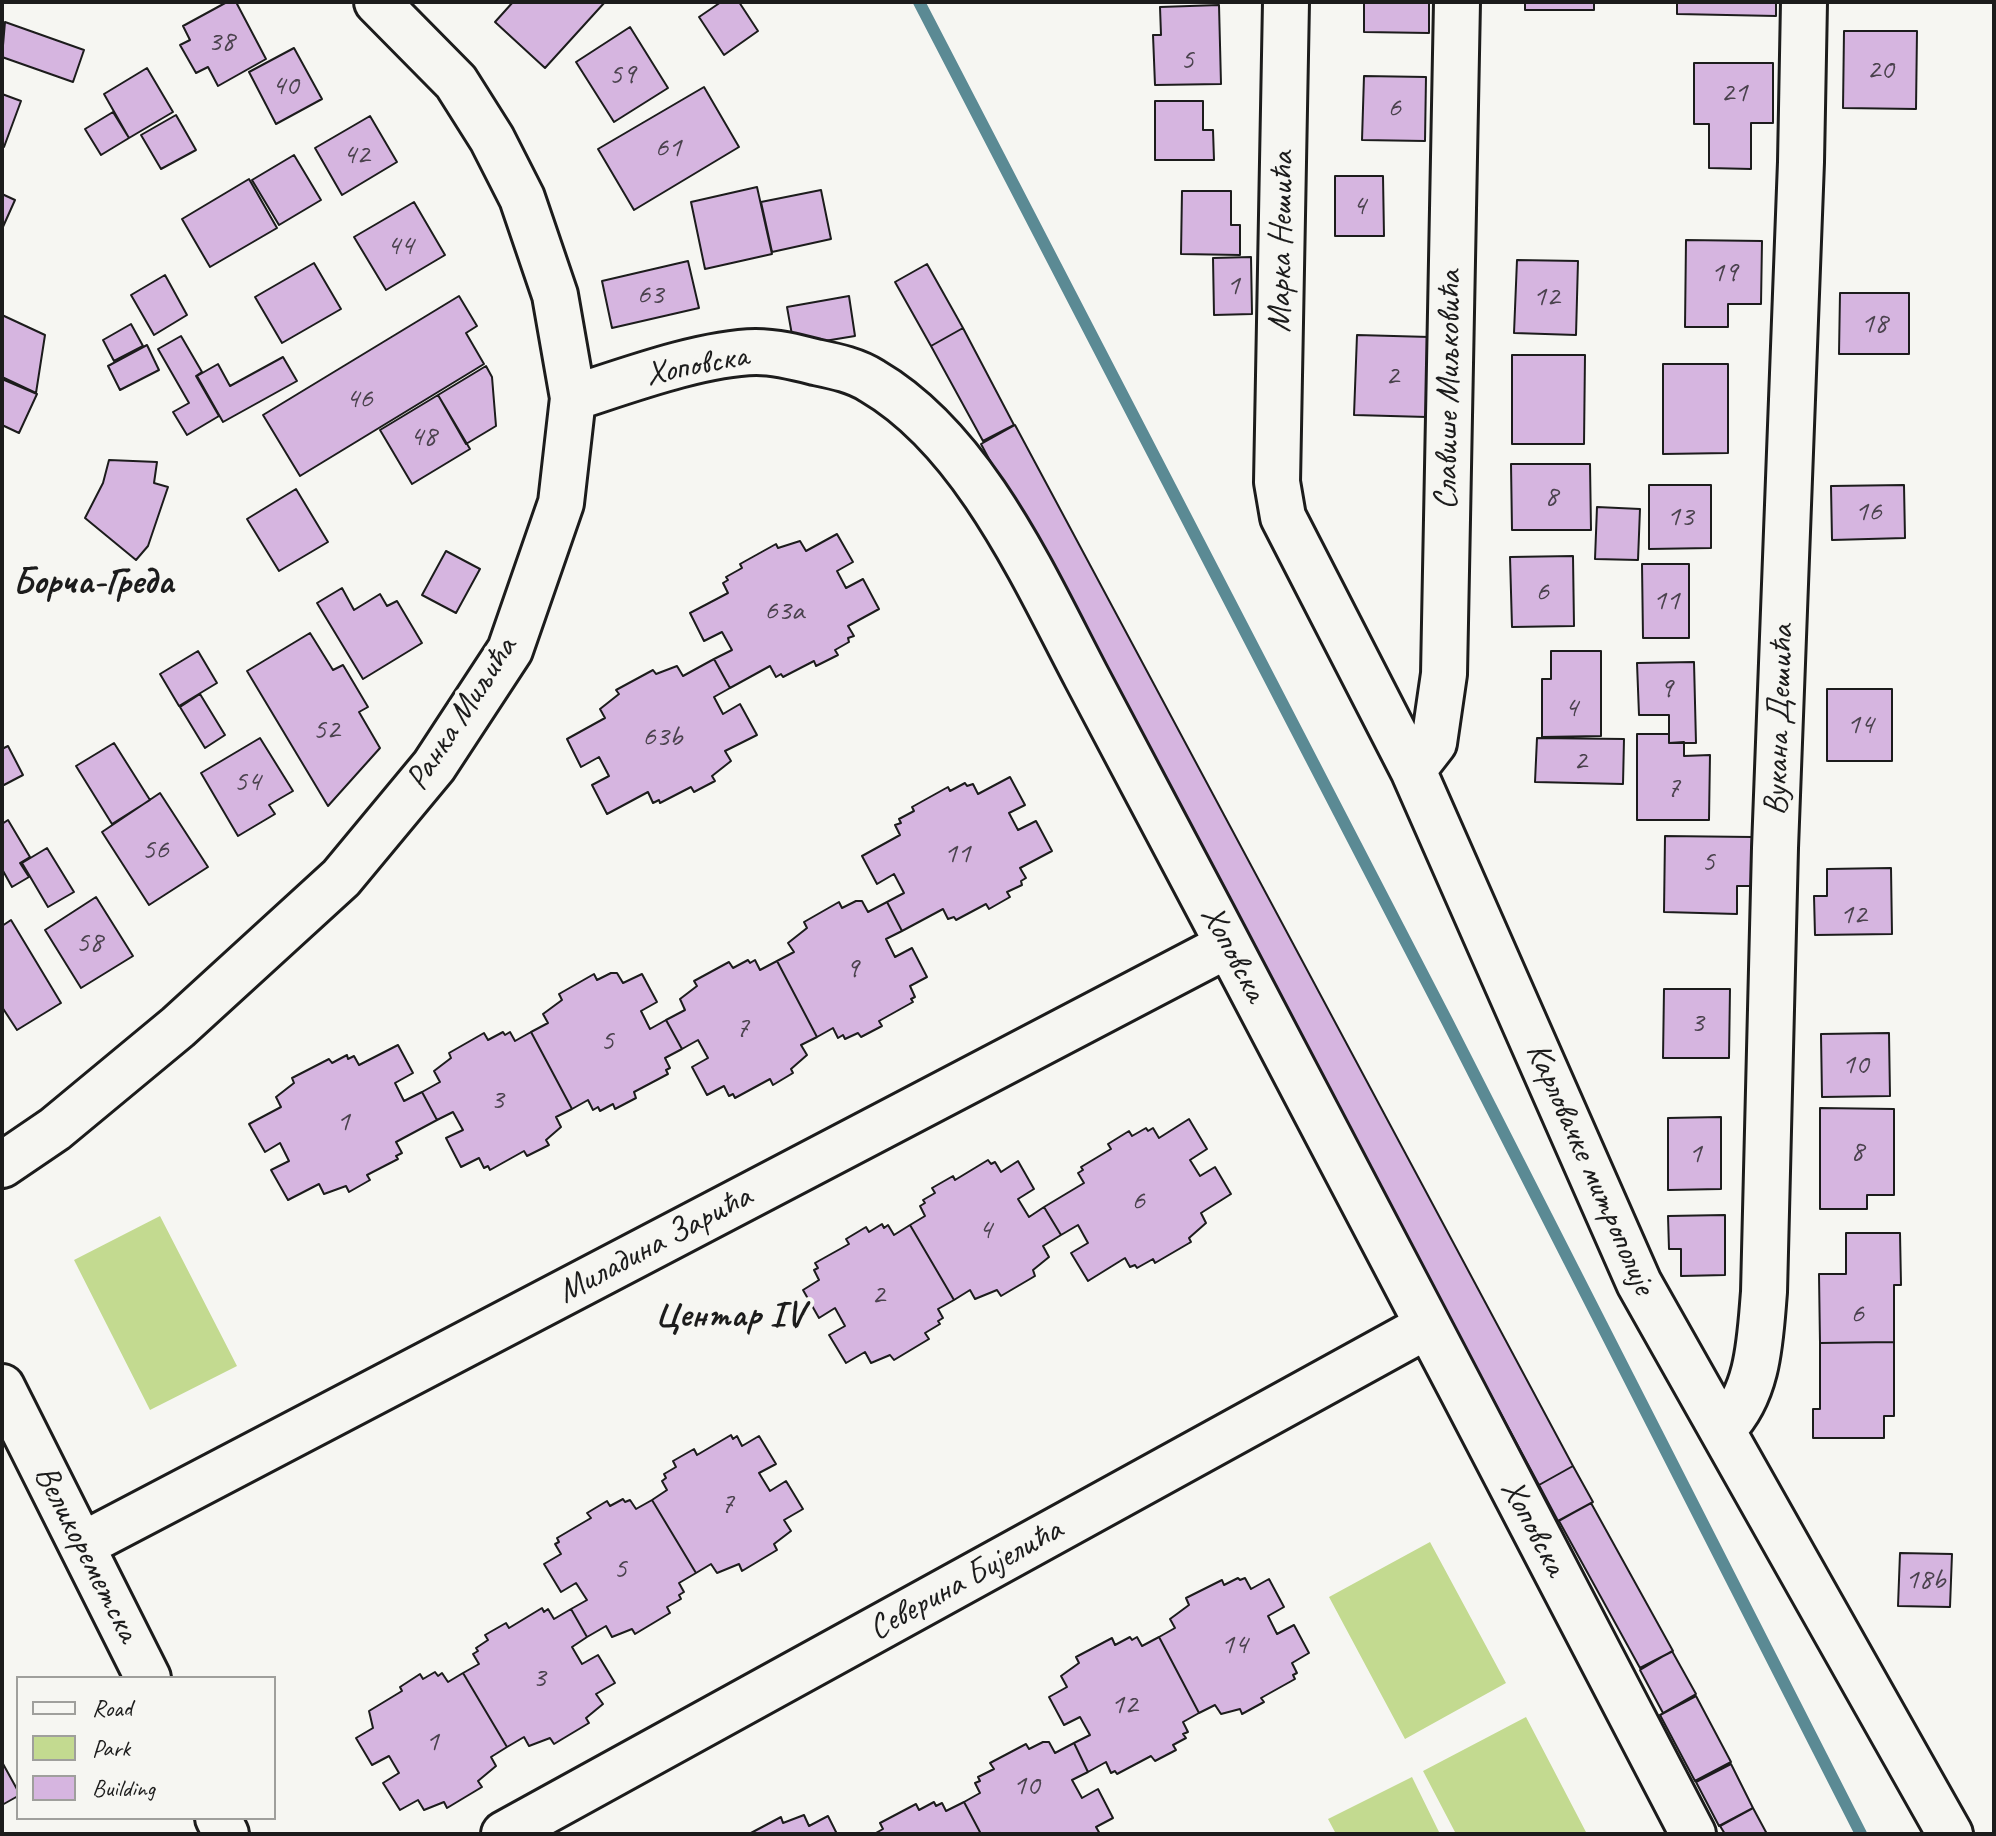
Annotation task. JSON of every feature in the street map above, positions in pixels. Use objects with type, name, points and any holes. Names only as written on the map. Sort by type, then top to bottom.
[{"type":"street","name":"Ранка Миљића","points":[[2,1165],[55,1129],[178,1027],[341,878],[434,766],[510,650],[561,503],[573,398],[555,295],[516,186],[492,139],[456,82],[377,2]]},
{"type":"street","name":"Марка Нешића","points":[[1277,482],[1286,2]]},
{"type":"street","name":"Славише Миљковића","points":[[1413,770],[1434,743],[1444,674],[1457,2]]},
{"type":"street","name":"Вукана Дешића","points":[[1724,1428],[1747,1398],[1760,1344],[1764,1292],[1804,2]]},
{"type":"street","name":"Хоповска","points":[[573,398],[646,374],[758,352],[843,368],[870,379],[897,399],[957,455],[978,481],[1029,568],[1693,1834]]},
{"type":"street","name":"Карловачке митрополије","points":[[1277,482],[1283,517],[1413,770],[1639,1283],[1724,1428],[1950,1834]]},
{"type":"street","name":"Миладина Зарића","points":[[82,1545],[1228,945]]},
{"type":"street","name":"Северина Бијелића","points":[[504,1834],[1427,1326]]},
{"type":"street","name":"Великореметска","points":[[2,1387],[147,1676]]},
{"type":"green space","points":[[160,1216],[237,1366],[150,1410],[74,1260]]},
{"type":"green space","points":[[1430,1542],[1506,1683],[1405,1739],[1329,1597]]},
{"type":"green space","points":[[1526,1717],[1587,1834],[1456,1834],[1423,1771]]},
{"type":"green space","points":[[1412,1777],[1440,1834],[1336,1834],[1328,1819]]},
{"type":"building","points":[[227,2],[236,2],[266,59],[218,86],[208,67],[196,73],[180,45],[190,40],[183,26]]},
{"type":"building","points":[[513,2],[605,2],[545,68],[495,22]]},
{"type":"building","points":[[721,2],[739,2],[758,31],[724,55],[699,17]]},
{"type":"building","points":[[1364,2],[1429,2],[1429,33],[1364,32]]},
{"type":"building","points":[[1525,2],[1594,2],[1594,10],[1525,10]]},
{"type":"building","points":[[1677,2],[1776,2],[1776,16],[1677,14]]},
{"type":"building","points":[[1219,5],[1221,84],[1155,85],[1153,35],[1161,35],[1160,7]]},
{"type":"building","points":[[5,22],[84,50],[73,82],[2,57]]},
{"type":"building","points":[[630,27],[668,88],[614,122],[576,62]]},
{"type":"building","points":[[1844,31],[1917,31],[1916,109],[1843,108]]},
{"type":"building","points":[[294,48],[322,99],[276,124],[249,72]]},
{"type":"building","points":[[1694,63],[1773,63],[1773,123],[1751,123],[1751,169],[1709,168],[1709,124],[1694,124]]},
{"type":"building","points":[[147,68],[173,112],[129,138],[104,94]]},
{"type":"building","points":[[1364,76],[1426,77],[1425,141],[1362,140]]},
{"type":"building","points":[[704,87],[739,147],[634,210],[598,149]]},
{"type":"building","points":[[2,94],[21,101],[4,147],[2,147]]},
{"type":"building","points":[[1155,101],[1203,101],[1203,130],[1213,130],[1214,160],[1155,160]]},
{"type":"building","points":[[113,112],[129,138],[101,155],[85,129]]},
{"type":"building","points":[[176,115],[196,150],[161,169],[141,135]]},
{"type":"building","points":[[370,116],[397,162],[342,195],[315,148]]},
{"type":"building","points":[[294,155],[321,200],[279,225],[252,180]]},
{"type":"building","points":[[1335,176],[1383,176],[1384,236],[1335,236]]},
{"type":"building","points":[[249,179],[277,228],[210,267],[182,219]]},
{"type":"building","points":[[757,187],[772,254],[705,269],[691,202]]},
{"type":"building","points":[[821,190],[831,239],[772,252],[761,202]]},
{"type":"building","points":[[1182,191],[1231,191],[1231,225],[1240,225],[1240,255],[1181,254]]},
{"type":"building","points":[[2,194],[15,200],[2,229]]},
{"type":"building","points":[[414,202],[445,255],[386,290],[354,237]]},
{"type":"building","points":[[1686,240],[1762,241],[1761,304],[1728,304],[1728,327],[1685,327]]},
{"type":"building","points":[[1251,257],[1252,314],[1214,315],[1213,258]]},
{"type":"building","points":[[1517,260],[1578,261],[1576,335],[1514,333]]},
{"type":"building","points":[[688,261],[699,308],[612,328],[602,281]]},
{"type":"building","points":[[314,263],[341,309],[282,343],[255,297]]},
{"type":"building","points":[[927,264],[963,328],[931,346],[895,282]]},
{"type":"building","points":[[165,275],[187,315],[154,335],[131,295]]},
{"type":"building","points":[[1840,293],[1909,293],[1909,354],[1839,354]]},
{"type":"building","points":[[459,296],[477,326],[466,333],[484,364],[300,476],[263,415]]},
{"type":"building","points":[[849,296],[855,336],[794,346],[787,307]]},
{"type":"building","points":[[2,315],[45,335],[36,393],[2,377]]},
{"type":"building","points":[[131,324],[143,346],[114,361],[103,340]]},
{"type":"building","points":[[963,328],[1014,425],[983,441],[931,346]]},
{"type":"building","points":[[1357,335],[1430,337],[1427,417],[1354,415]]},
{"type":"building","points":[[181,336],[202,372],[196,376],[219,416],[187,435],[173,412],[189,403],[158,349]]},
{"type":"building","points":[[147,345],[159,370],[120,390],[108,366]]},
{"type":"building","points":[[1512,355],[1585,355],[1584,444],[1512,444]]},
{"type":"building","points":[[283,357],[297,381],[223,422],[197,376],[218,364],[230,386]]},
{"type":"building","points":[[1663,364],[1728,364],[1728,453],[1663,454]]},
{"type":"building","points":[[486,366],[492,377],[496,426],[466,444],[438,395]]},
{"type":"building","points":[[2,379],[37,394],[19,433],[2,425]]},
{"type":"building","points":[[438,395],[470,449],[412,484],[380,430]]},
{"type":"building","points":[[1015,425],[1573,1466],[1539,1485],[981,444]]},
{"type":"building","points":[[109,460],[157,462],[154,483],[168,487],[148,546],[136,560],[85,518],[103,483]]},
{"type":"building","points":[[1511,464],[1590,464],[1591,530],[1512,530]]},
{"type":"building","points":[[1649,485],[1711,485],[1711,548],[1649,549]]},
{"type":"building","points":[[1904,485],[1905,538],[1832,540],[1831,486]]},
{"type":"building","points":[[296,489],[328,542],[279,571],[247,519]]},
{"type":"building","points":[[1597,507],[1640,509],[1638,560],[1595,559]]},
{"type":"building","points":[[837,534],[853,562],[837,571],[846,588],[863,579],[879,609],[848,626],[854,636],[835,650],[838,655],[816,666],[814,661],[783,677],[781,674],[776,677],[770,666],[730,688],[714,659],[732,650],[722,632],[704,641],[690,613],[728,593],[723,583],[728,580],[726,577],[742,568],[740,564],[776,544],[778,548],[800,541],[806,551]]},
{"type":"building","points":[[446,551],[480,569],[456,613],[422,595]]},
{"type":"building","points":[[1573,556],[1574,626],[1512,627],[1510,557]]},
{"type":"building","points":[[1642,564],[1689,564],[1689,638],[1643,638]]},
{"type":"building","points":[[342,588],[354,610],[380,594],[387,606],[397,601],[422,643],[363,679],[317,603]]},
{"type":"building","points":[[310,633],[333,670],[343,665],[368,707],[359,712],[380,748],[328,806],[247,671]]},
{"type":"building","points":[[198,651],[217,683],[179,706],[160,674]]},
{"type":"building","points":[[1551,651],[1601,651],[1601,736],[1542,737],[1542,679],[1551,679]]},
{"type":"building","points":[[714,659],[730,688],[714,697],[723,714],[740,704],[757,735],[725,751],[731,761],[712,776],[715,781],[694,792],[691,787],[660,803],[659,800],[653,803],[648,792],[607,814],[592,785],[609,776],[599,757],[581,767],[567,739],[605,718],[600,709],[619,694],[616,690],[653,670],[656,674],[677,666],[683,676]]},
{"type":"building","points":[[1694,662],[1696,743],[1669,743],[1669,715],[1639,715],[1637,663]]},
{"type":"building","points":[[1827,689],[1892,689],[1892,761],[1827,761]]},
{"type":"building","points":[[200,694],[225,735],[205,748],[180,707]]},
{"type":"building","points":[[1637,734],[1669,734],[1669,743],[1684,742],[1684,756],[1710,755],[1709,820],[1637,820]]},
{"type":"building","points":[[260,738],[293,791],[269,805],[275,814],[238,836],[201,773]]},
{"type":"building","points":[[1537,738],[1624,739],[1623,784],[1535,782]]},
{"type":"building","points":[[114,743],[150,800],[112,824],[76,766]]},
{"type":"building","points":[[8,746],[23,775],[2,786],[2,749]]},
{"type":"building","points":[[1010,777],[1025,805],[1009,813],[1018,830],[1036,821],[1052,851],[1020,868],[1026,878],[1021,881],[1022,885],[1007,892],[1010,897],[989,909],[986,904],[956,920],[954,917],[948,919],[943,909],[902,931],[887,902],[904,893],[894,874],[877,884],[862,856],[900,835],[895,825],[901,823],[899,819],[914,811],[912,807],[948,787],[950,791],[965,783],[967,786],[973,784],[978,794]]},
{"type":"building","points":[[160,793],[208,867],[149,905],[102,832]]},
{"type":"building","points":[[8,820],[30,857],[20,863],[29,877],[12,887],[2,869],[2,824]]},
{"type":"building","points":[[1665,836],[1752,837],[1751,886],[1737,886],[1737,914],[1664,912]]},
{"type":"building","points":[[47,848],[74,892],[48,907],[22,863]]},
{"type":"building","points":[[1891,868],[1892,934],[1815,935],[1814,896],[1827,896],[1827,869]]},
{"type":"building","points":[[96,897],[133,956],[81,988],[45,930]]},
{"type":"building","points":[[862,901],[868,912],[887,902],[902,931],[886,939],[895,957],[912,948],[927,977],[910,986],[915,997],[911,999],[913,1002],[879,1021],[882,1026],[861,1037],[858,1033],[845,1039],[843,1035],[838,1038],[833,1028],[817,1037],[777,961],[794,952],[788,943],[807,928],[804,922],[839,902],[842,908]]},
{"type":"building","points":[[11,920],[61,1003],[17,1030],[2,1007],[2,926]]},
{"type":"building","points":[[748,960],[750,963],[755,960],[760,970],[777,961],[817,1037],[801,1045],[807,1055],[791,1069],[793,1073],[773,1085],[770,1079],[735,1098],[733,1094],[729,1096],[724,1086],[707,1095],[692,1067],[708,1058],[698,1040],[682,1049],[666,1020],[685,1010],[680,999],[697,986],[694,981],[729,962],[733,968]]},
{"type":"building","points":[[617,973],[623,983],[642,974],[657,1002],[641,1011],[650,1029],[666,1020],[682,1049],[665,1058],[670,1068],[666,1070],[668,1074],[634,1092],[636,1098],[615,1109],[613,1104],[600,1111],[598,1107],[593,1110],[588,1100],[572,1109],[531,1032],[548,1023],[543,1014],[562,1000],[559,994],[594,974],[597,980]]},
{"type":"building","points":[[1664,989],[1730,989],[1729,1058],[1663,1058]]},
{"type":"building","points":[[503,1032],[505,1035],[510,1032],[515,1041],[531,1032],[572,1109],[556,1117],[561,1127],[546,1140],[549,1145],[527,1156],[524,1151],[490,1170],[488,1166],[484,1168],[479,1158],[461,1167],[446,1138],[463,1130],[453,1112],[437,1120],[422,1092],[440,1082],[434,1071],[451,1058],[449,1053],[484,1033],[488,1040]]},
{"type":"building","points":[[1889,1033],[1890,1096],[1822,1097],[1821,1034]]},
{"type":"building","points":[[398,1045],[413,1073],[395,1083],[404,1101],[422,1092],[437,1120],[396,1142],[402,1153],[396,1156],[398,1159],[367,1175],[370,1180],[349,1192],[346,1186],[324,1194],[319,1184],[288,1200],[271,1170],[289,1161],[280,1143],[265,1152],[249,1124],[281,1107],[276,1097],[294,1083],[292,1078],[329,1059],[332,1063],[347,1055],[348,1059],[354,1056],[359,1065]]},
{"type":"building","points":[[1820,1108],[1894,1109],[1894,1195],[1867,1195],[1867,1209],[1820,1209]]},
{"type":"building","points":[[1721,1117],[1721,1189],[1668,1190],[1668,1118]]},
{"type":"building","points":[[1189,1119],[1207,1149],[1190,1160],[1200,1176],[1215,1167],[1231,1194],[1201,1213],[1206,1223],[1189,1238],[1191,1242],[1155,1263],[1153,1259],[1137,1268],[1135,1265],[1130,1267],[1125,1258],[1088,1281],[1071,1253],[1088,1243],[1078,1225],[1061,1235],[1044,1207],[1084,1183],[1078,1173],[1083,1170],[1081,1167],[1111,1149],[1108,1144],[1129,1131],[1132,1136],[1146,1128],[1148,1131],[1153,1128],[1159,1138]]},
{"type":"building","points":[[988,1160],[991,1164],[995,1162],[1001,1172],[1018,1161],[1034,1189],[1018,1199],[1029,1217],[1044,1207],[1061,1235],[1043,1246],[1049,1257],[1033,1270],[1035,1276],[1001,1296],[997,1290],[975,1299],[970,1290],[954,1300],[910,1225],[925,1216],[920,1206],[925,1203],[923,1200],[935,1193],[932,1188],[953,1176],[955,1180]]},
{"type":"building","points":[[1725,1215],[1725,1275],[1681,1276],[1681,1249],[1669,1249],[1668,1216]]},
{"type":"building","points":[[882,1224],[884,1228],[888,1225],[894,1235],[910,1225],[954,1300],[938,1309],[943,1318],[938,1321],[940,1324],[925,1333],[929,1339],[894,1360],[890,1355],[871,1363],[865,1352],[846,1363],[829,1335],[845,1326],[835,1308],[819,1318],[803,1290],[819,1280],[814,1270],[818,1268],[815,1263],[849,1244],[846,1239],[866,1227],[869,1232]]},
{"type":"building","points":[[1846,1233],[1900,1233],[1901,1285],[1894,1285],[1894,1342],[1820,1343],[1819,1274],[1846,1274]]},
{"type":"building","points":[[1894,1342],[1894,1416],[1884,1416],[1884,1438],[1813,1438],[1813,1409],[1820,1409],[1820,1343]]},
{"type":"building","points":[[731,1435],[733,1439],[737,1436],[742,1446],[759,1436],[776,1464],[759,1473],[770,1491],[786,1481],[803,1509],[784,1520],[791,1531],[774,1544],[777,1550],[742,1571],[739,1564],[717,1573],[711,1564],[696,1573],[652,1500],[667,1490],[662,1481],[666,1478],[664,1474],[676,1467],[673,1461],[694,1449],[697,1455]]},
{"type":"building","points":[[1573,1466],[1593,1502],[1558,1521],[1539,1485]]},
{"type":"building","points":[[623,1499],[625,1502],[630,1500],[636,1509],[652,1500],[696,1573],[679,1583],[684,1592],[679,1595],[681,1599],[667,1607],[670,1613],[635,1634],[632,1629],[612,1637],[606,1626],[587,1637],[571,1609],[587,1600],[576,1583],[561,1592],[544,1564],[561,1554],[555,1544],[559,1542],[557,1538],[591,1518],[587,1513],[607,1501],[610,1506]]},
{"type":"building","points":[[1591,1503],[1673,1651],[1640,1668],[1559,1521]]},
{"type":"building","points":[[1900,1553],[1952,1554],[1950,1607],[1898,1606]]},
{"type":"building","points":[[1245,1578],[1251,1589],[1269,1579],[1284,1607],[1268,1616],[1277,1634],[1294,1625],[1309,1653],[1292,1663],[1297,1673],[1293,1675],[1295,1679],[1261,1698],[1264,1702],[1242,1714],[1240,1709],[1221,1714],[1215,1705],[1199,1713],[1159,1637],[1175,1628],[1170,1619],[1189,1605],[1186,1598],[1222,1580],[1224,1585]]},
{"type":"building","points":[[542,1608],[544,1612],[548,1609],[554,1619],[571,1609],[587,1637],[572,1647],[582,1664],[598,1655],[615,1683],[596,1694],[603,1704],[586,1718],[589,1723],[554,1744],[550,1738],[529,1746],[524,1737],[507,1747],[463,1673],[479,1664],[473,1654],[488,1640],[485,1635],[506,1623],[509,1628]]},
{"type":"building","points":[[1130,1637],[1132,1640],[1137,1637],[1142,1646],[1159,1637],[1199,1713],[1183,1722],[1188,1732],[1183,1734],[1186,1738],[1173,1745],[1176,1750],[1155,1761],[1151,1756],[1117,1774],[1115,1771],[1111,1773],[1106,1762],[1088,1772],[1074,1743],[1090,1735],[1080,1717],[1064,1725],[1049,1697],[1067,1687],[1061,1676],[1079,1663],[1076,1657],[1112,1638],[1115,1645]]},
{"type":"building","points":[[1672,1651],[1696,1694],[1663,1713],[1640,1670]]},
{"type":"building","points":[[435,1672],[438,1676],[442,1673],[448,1682],[463,1673],[507,1747],[491,1757],[496,1766],[478,1781],[482,1787],[447,1808],[444,1802],[424,1810],[418,1800],[400,1810],[383,1783],[399,1773],[389,1756],[372,1765],[356,1738],[373,1728],[369,1711],[402,1691],[400,1687],[420,1674],[423,1679]]},
{"type":"building","points":[[1696,1696],[1731,1762],[1695,1781],[1660,1715]]},
{"type":"building","points":[[1049,1742],[1055,1753],[1074,1743],[1088,1772],[1072,1780],[1082,1798],[1098,1789],[1113,1818],[1096,1827],[1100,1834],[981,1834],[964,1802],[980,1793],[975,1783],[980,1781],[978,1777],[994,1769],[990,1763],[1026,1744],[1029,1749]]},
{"type":"building","points":[[2,1762],[16,1787],[16,1797],[2,1805]]},
{"type":"building","points":[[1731,1764],[1753,1808],[1719,1826],[1696,1782]]},
{"type":"building","points":[[934,1802],[936,1806],[942,1803],[946,1811],[964,1802],[981,1834],[874,1834],[883,1829],[880,1823],[916,1804],[919,1810]]},
{"type":"building","points":[[1753,1808],[1767,1834],[1725,1834],[1720,1826]]},
{"type":"building","points":[[804,1815],[809,1826],[828,1816],[837,1834],[749,1834],[781,1817],[783,1823]]},
{"type":"waterway","points":[[919,2],[1447,1021],[1861,1834]]},
{"type":"district","name":"Борча-Греда","points":[[93,583]]},
{"type":"district","name":"Центар IV","points":[[729,1317]]}]
